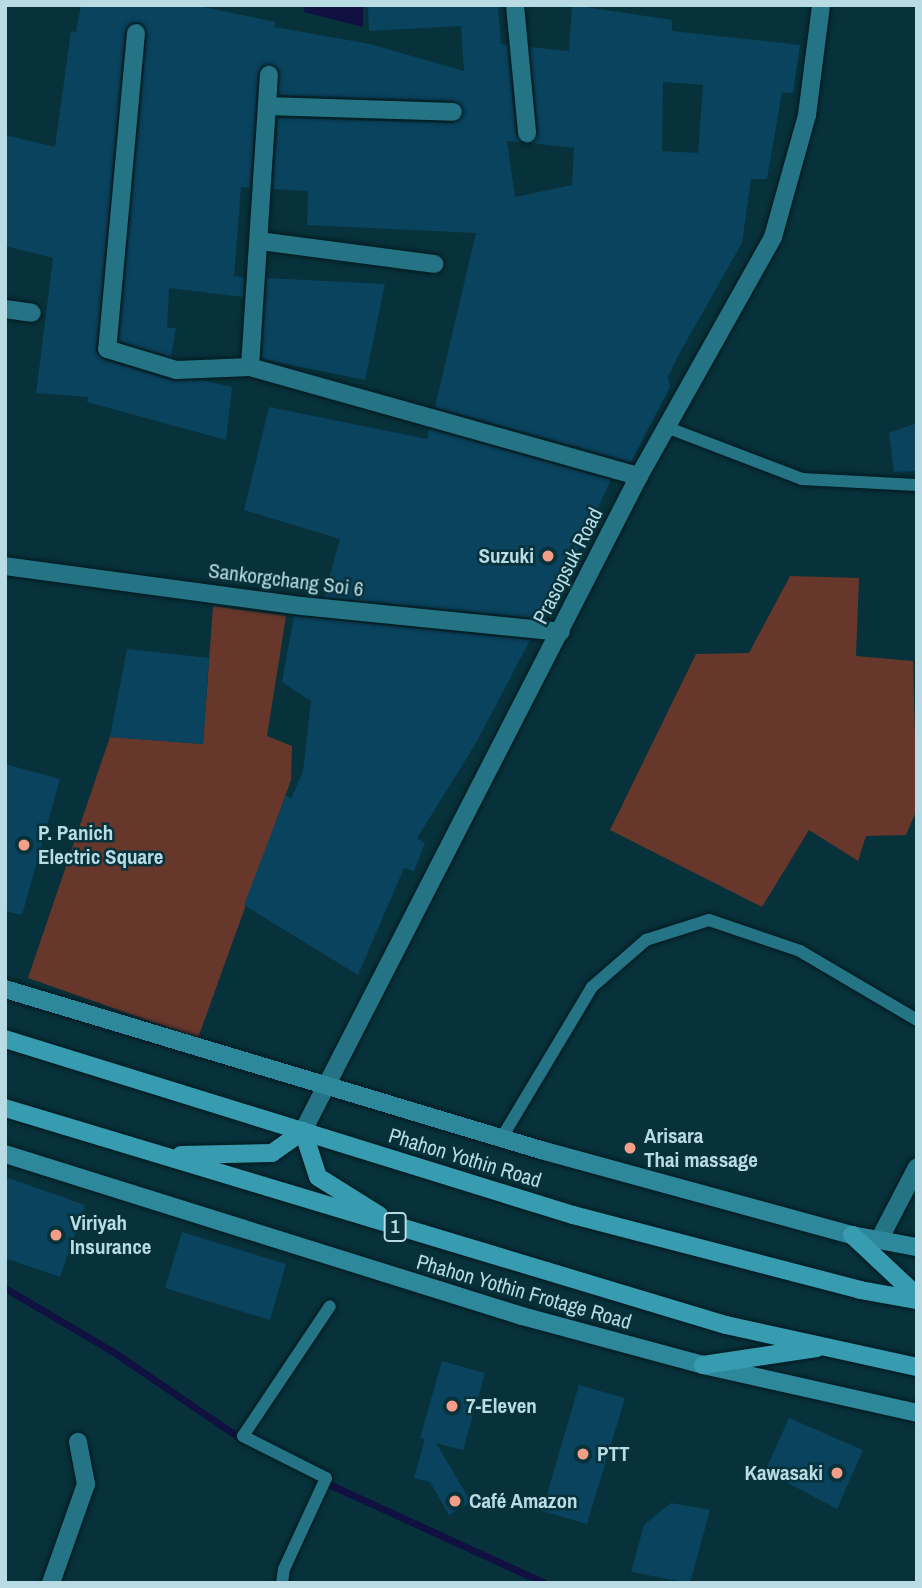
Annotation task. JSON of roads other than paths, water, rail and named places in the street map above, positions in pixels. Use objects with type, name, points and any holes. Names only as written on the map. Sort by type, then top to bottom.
[{"type":"main road","points":[[5,989],[501,1139],[852,1235],[917,1247]]},
{"type":"main road","name":"Phahon Yothin Road","points":[[5,1039],[573,1215],[860,1290],[917,1298]]},
{"type":"main road","name":"1","points":[[5,1108],[726,1325],[917,1367]]},
{"type":"main road","points":[[5,1122],[39,1118]]},
{"type":"main road","points":[[163,1155],[272,1153],[303,1131],[318,1177],[401,1229]]},
{"type":"main road","name":"Phahon Yothin Frotage Road","points":[[5,1154],[348,1265],[703,1365],[917,1413]]},
{"type":"main road","points":[[852,1235],[917,1298]]},
{"type":"main road","points":[[703,1365],[828,1346]]},
{"type":"street","points":[[515,5],[527,133]]},
{"type":"street","name":"Prasopsuk Road","points":[[303,1131],[639,476],[773,237],[807,115],[821,5]]},
{"type":"street","points":[[136,33],[107,349],[176,370],[250,367],[639,476]]},
{"type":"street","points":[[250,367],[269,75]]},
{"type":"street","points":[[267,106],[453,112]]},
{"type":"street","points":[[260,241],[434,264]]},
{"type":"street","points":[[5,309],[32,313]]},
{"type":"street","name":"Sankorgchang Soi 6","points":[[5,566],[329,608],[561,632]]},
{"type":"street","points":[[879,1240],[917,1167]]},
{"type":"street","points":[[51,1583],[86,1483],[79,1442]]},
{"type":"lane","points":[[666,427],[802,479],[917,485]]},
{"type":"lane","points":[[501,1139],[592,987],[646,940],[709,920],[800,951],[917,1020]]},
{"type":"lane","points":[[282,1583],[284,1570],[326,1479],[243,1436],[330,1306]]},
{"type":"waterway","points":[[5,1288],[112,1351],[243,1440]]},
{"type":"waterway","points":[[322,1481],[545,1583]]},
{"type":"place","name":"Suzuki","points":[[548,556]]},
{"type":"place","name":"P. Panich Electric Square","points":[[24,845]]},
{"type":"place","name":"Arisara Thai massage","points":[[630,1148]]},
{"type":"place","name":"Viriyah Insurance","points":[[56,1235]]},
{"type":"place","name":"7-Eleven","points":[[452,1406]]},
{"type":"place","name":"PTT","points":[[583,1454]]},
{"type":"place","name":"Kawasaki","points":[[837,1473]]},
{"type":"place","name":"Café Amazon","points":[[455,1501]]}]
